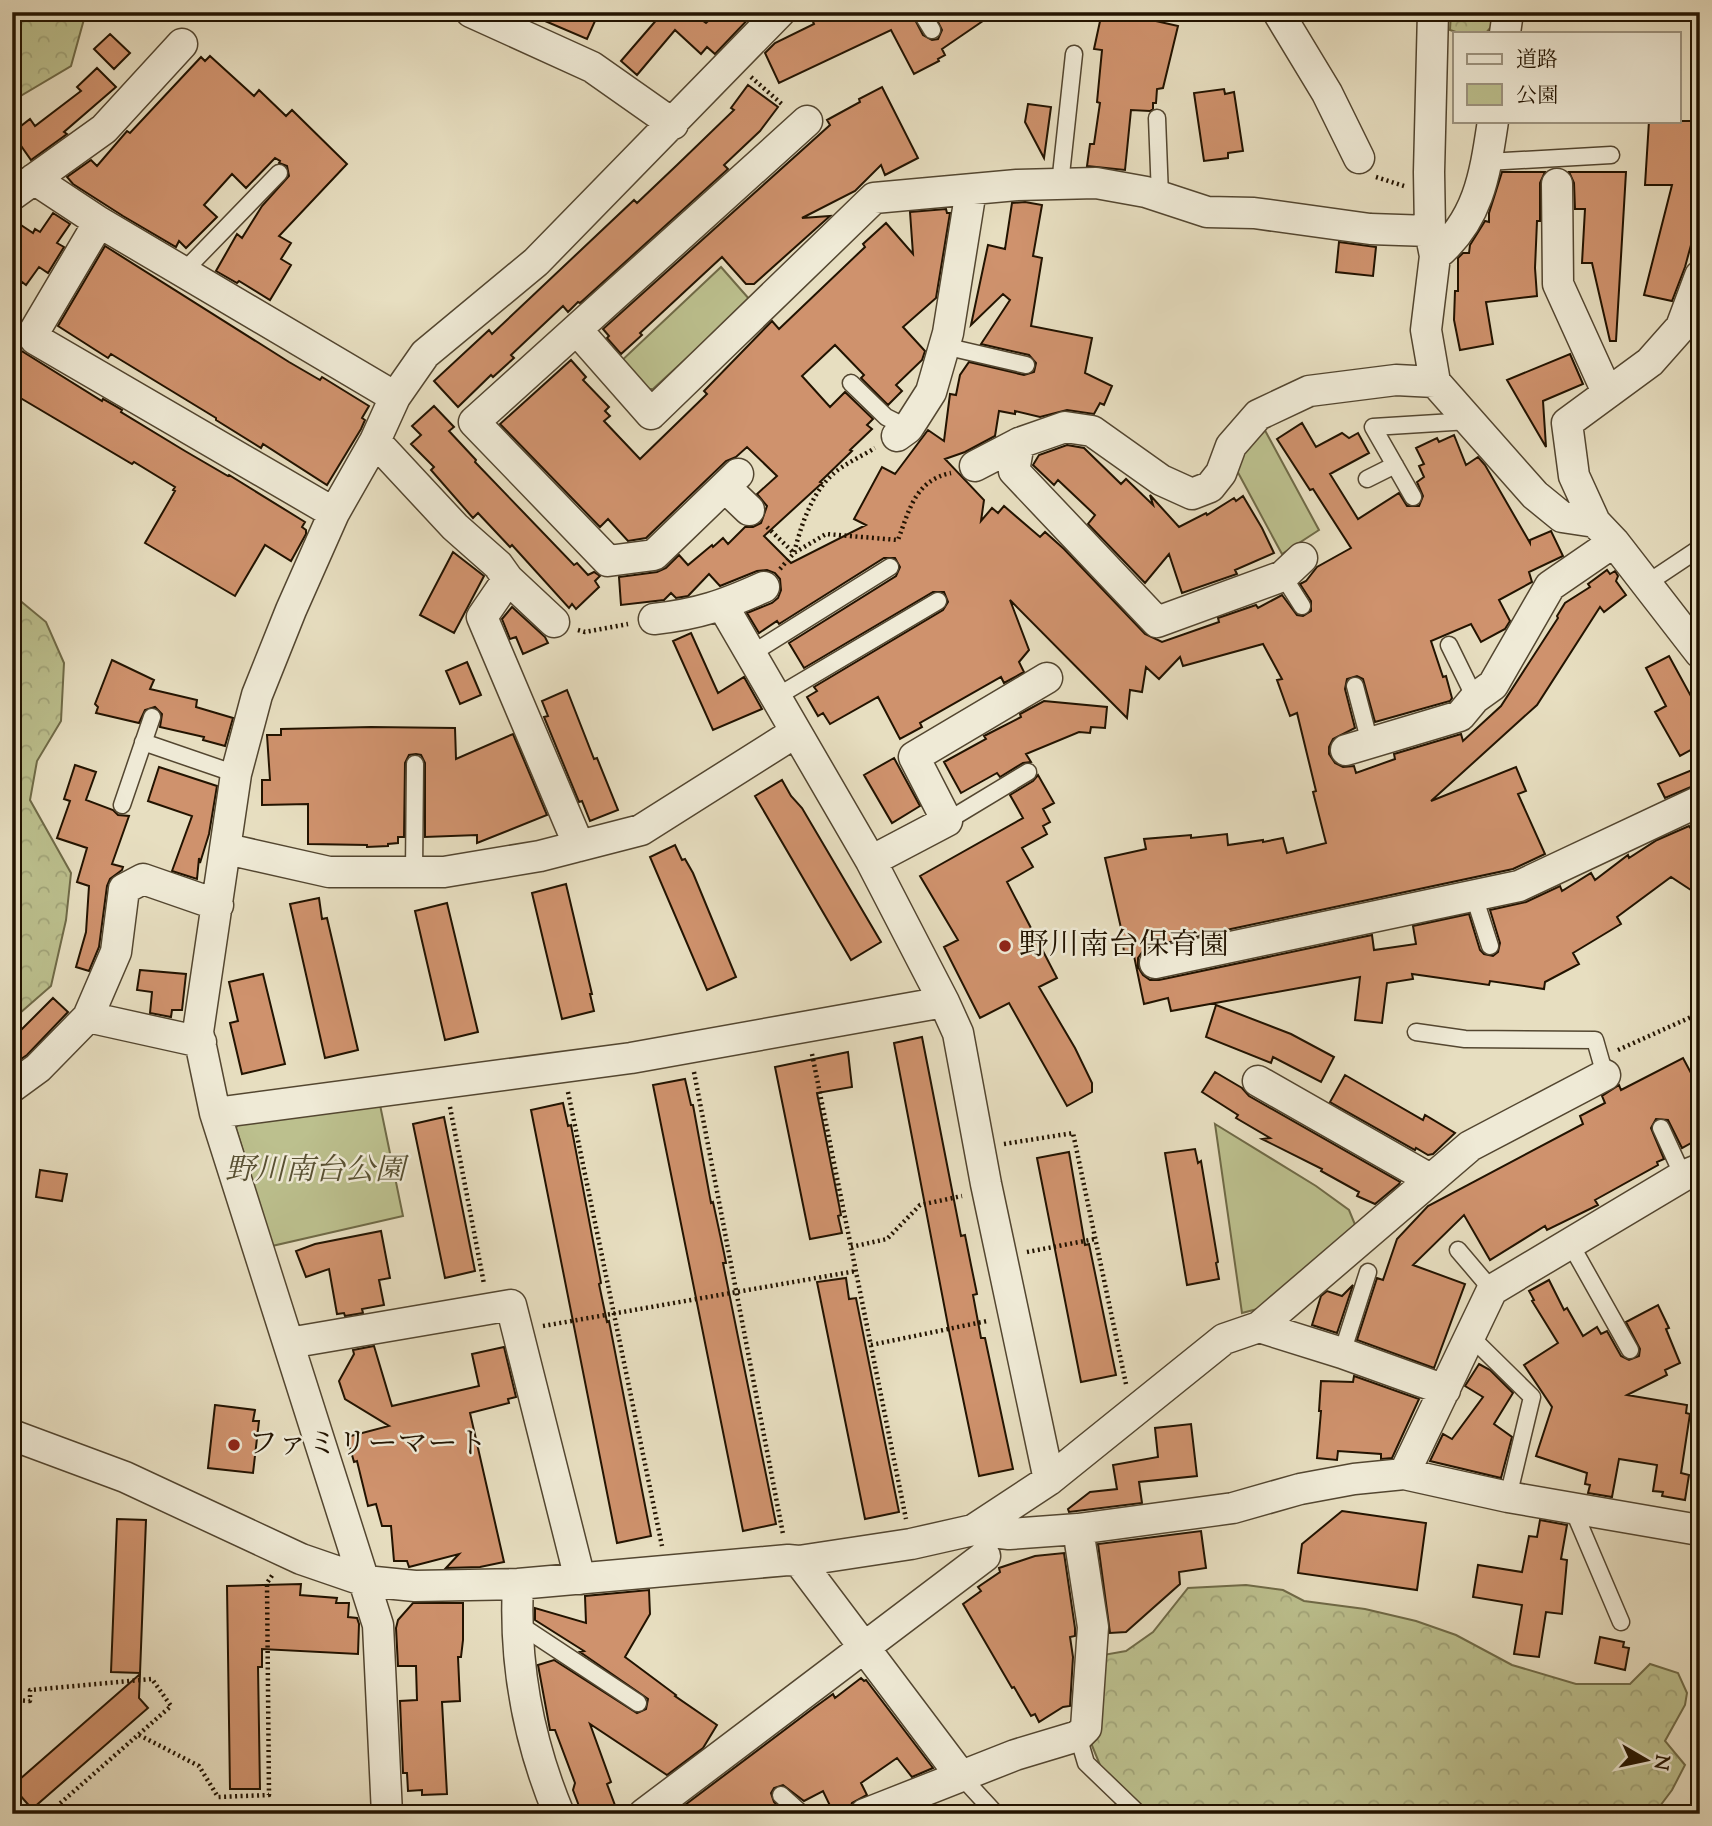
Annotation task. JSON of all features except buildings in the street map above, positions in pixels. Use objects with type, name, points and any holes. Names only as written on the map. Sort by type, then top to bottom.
[{"type":"street","points":[[471,12],[592,66],[673,124]]},
{"type":"street","points":[[387,1814],[378,1625],[215,1113],[198,1032],[236,774],[257,695],[334,513],[375,440],[395,397],[425,354],[536,262],[780,12]]},
{"type":"street","points":[[1278,12],[1326,93],[1359,158]]},
{"type":"street","points":[[1433,12],[1429,172],[1432,243],[1426,330],[1435,382],[1535,495],[1562,517],[1604,532]]},
{"type":"street","points":[[1506,32],[1508,12]]},
{"type":"street","points":[[182,44],[104,129],[23,187],[99,222],[395,397]]},
{"type":"street","points":[[749,510],[732,481],[654,555],[608,561],[474,422],[577,330],[798,116]]},
{"type":"street","points":[[577,330],[651,414],[874,198],[1017,185],[1096,183],[1160,196],[1206,212],[1254,213],[1370,229],[1432,243],[1452,242],[1476,202],[1487,162],[1493,122]]},
{"type":"street","points":[[1557,184],[1558,284],[1607,392]]},
{"type":"street","points":[[903,432],[931,392],[944,346],[971,190]]},
{"type":"street","points":[[99,222],[34,331],[35,339],[334,513]]},
{"type":"street","points":[[1700,276],[1681,327],[1650,362],[1567,423],[1574,476],[1604,532],[1700,653]]},
{"type":"street","points":[[975,466],[1019,443],[1065,426],[1092,432],[1161,480],[1192,495],[1210,487],[1222,473],[1231,446],[1258,415],[1309,391],[1395,380],[1435,382]]},
{"type":"street","points":[[375,440],[455,527],[498,565],[508,579],[554,622]]},
{"type":"street","points":[[1019,443],[1014,471],[1157,622],[1293,567]]},
{"type":"street","points":[[1358,746],[1460,716],[1475,698],[1493,685],[1550,586],[1604,532]]},
{"type":"street","points":[[508,579],[482,617],[579,846]]},
{"type":"street","points":[[654,619],[691,615],[723,606],[764,587]]},
{"type":"street","points":[[723,606],[871,861],[958,1033],[979,1149],[1049,1480]]},
{"type":"street","points":[[871,861],[947,821],[914,757],[1047,678]]},
{"type":"street","points":[[227,849],[329,872],[457,870],[540,856],[641,830],[796,732]]},
{"type":"street","points":[[1155,963],[1520,886],[1700,801]]},
{"type":"street","points":[[12,1087],[38,1068],[88,1017],[116,952],[124,889],[143,879],[218,905]]},
{"type":"street","points":[[215,1113],[563,1067],[944,1002]]},
{"type":"street","points":[[88,1017],[201,1042]]},
{"type":"street","points":[[644,1814],[865,1648],[1049,1480],[1224,1339],[1259,1327],[1470,1146],[1605,1075]]},
{"type":"street","points":[[1258,1081],[1430,1179]]},
{"type":"street","points":[[1404,1474],[1492,1290],[1691,1172]]},
{"type":"street","points":[[289,1343],[512,1305],[580,1579]]},
{"type":"street","points":[[1259,1327],[1445,1390]]},
{"type":"street","points":[[12,1435],[125,1477],[287,1553],[365,1581],[415,1586],[518,1584],[793,1560],[911,1544],[979,1543],[1009,1534],[1077,1529],[1233,1508],[1300,1489],[1354,1479],[1404,1474],[1508,1497],[1700,1531]]},
{"type":"street","points":[[866,1814],[1015,1755],[1078,1736],[1086,1728],[1093,1627],[1077,1529]]},
{"type":"street","points":[[793,1560],[865,1648],[961,1776]]},
{"type":"street","points":[[518,1584],[516,1622],[521,1682],[533,1736],[559,1814]]},
{"type":"lane","points":[[921,12],[932,30]]},
{"type":"lane","points":[[1060,184],[1073,54]]},
{"type":"lane","points":[[1157,117],[1160,196]]},
{"type":"lane","points":[[1487,162],[1611,155]]},
{"type":"lane","points":[[184,271],[279,173]]},
{"type":"lane","points":[[944,346],[1026,365]]},
{"type":"lane","points":[[851,383],[903,432]]},
{"type":"lane","points":[[1413,497],[1373,427],[1469,421]]},
{"type":"lane","points":[[1367,479],[1395,466]]},
{"type":"lane","points":[[1646,584],[1700,548]]},
{"type":"lane","points":[[751,654],[890,567]]},
{"type":"lane","points":[[1293,567],[1302,606]]},
{"type":"lane","points":[[776,697],[938,601]]},
{"type":"lane","points":[[1449,645],[1475,698]]},
{"type":"lane","points":[[1354,686],[1358,746]]},
{"type":"lane","points":[[122,805],[152,717]]},
{"type":"lane","points":[[144,742],[236,774]]},
{"type":"lane","points":[[414,872],[415,764]]},
{"type":"lane","points":[[947,821],[1028,772]]},
{"type":"lane","points":[[1474,896],[1490,946]]},
{"type":"lane","points":[[1416,1032],[1465,1039],[1595,1040],[1605,1075]]},
{"type":"lane","points":[[1661,1128],[1691,1172]]},
{"type":"lane","points":[[1571,1245],[1630,1350]]},
{"type":"lane","points":[[1458,1250],[1492,1290]]},
{"type":"lane","points":[[1342,1353],[1368,1272]]},
{"type":"lane","points":[[1470,1336],[1532,1397],[1508,1497]]},
{"type":"lane","points":[[1573,1507],[1621,1622]]},
{"type":"lane","points":[[516,1622],[638,1703]]},
{"type":"lane","points":[[1078,1736],[1086,1763],[1139,1814]]},
{"type":"lane","points":[[961,1776],[996,1814]]},
{"type":"lane","points":[[781,1795],[802,1814]]},
{"type":"path","points":[[732,60],[798,116]]},
{"type":"path","points":[[1359,158],[1377,178],[1402,186],[1429,172]]},
{"type":"path","points":[[794,553],[803,518],[827,480],[835,472],[903,432]]},
{"type":"path","points":[[764,587],[794,553],[826,534],[898,540],[916,494],[944,475],[975,466]]},
{"type":"path","points":[[749,510],[794,553]]},
{"type":"path","points":[[554,622],[585,632],[654,619]]},
{"type":"path","points":[[1605,1075],[1616,1051],[1700,1013]]},
{"type":"path","points":[[806,1025],[911,1544]]},
{"type":"path","points":[[689,1047],[736,1292],[793,1560]]},
{"type":"path","points":[[563,1067],[667,1571]]},
{"type":"path","points":[[446,1082],[489,1309]]},
{"type":"path","points":[[979,1149],[1073,1133],[1132,1413]]},
{"type":"path","points":[[851,1247],[887,1239],[920,1205],[963,1196]]},
{"type":"path","points":[[1001,1257],[1095,1239]]},
{"type":"path","points":[[518,1330],[856,1271]]},
{"type":"path","points":[[871,1345],[987,1321]]},
{"type":"path","points":[[139,1735],[199,1766],[218,1797],[269,1795],[267,1583],[287,1553]]},
{"type":"path","points":[[12,1700],[30,1701],[30,1690],[152,1679],[171,1706],[48,1814]]},
{"type":"green space","points":[[12,12],[86,12],[71,66],[12,101]]},
{"type":"green space","points":[[1451,12],[1494,12],[1491,27],[1487,32],[1450,30]]},
{"type":"green space","points":[[721,267],[750,300],[653,389],[639,389],[618,364]]},
{"type":"green space","points":[[1261,423],[1319,530],[1282,554],[1235,467]]},
{"type":"green space","points":[[12,594],[46,622],[64,663],[61,721],[37,761],[30,800],[71,873],[66,920],[51,986],[12,1020],[12,908],[16,861],[12,859]]},
{"type":"green space","name":"野川南台公園","points":[[379,1100],[403,1216],[272,1246],[236,1128],[241,1118]]},
{"type":"green space","points":[[1215,1124],[1316,1186],[1349,1210],[1356,1227],[1265,1307],[1242,1313]]},
{"type":"green space","points":[[1246,1585],[1283,1590],[1304,1601],[1365,1609],[1416,1621],[1456,1635],[1512,1665],[1576,1684],[1630,1684],[1650,1664],[1678,1673],[1687,1693],[1685,1705],[1665,1741],[1685,1765],[1672,1790],[1654,1814],[1120,1814],[1091,1743],[1103,1655],[1126,1651],[1153,1632],[1188,1588]]},
{"type":"place","name":"野川南台保育園","points":[[1005,946]]},
{"type":"place","name":"ファミリーマート","points":[[234,1445]]}]
